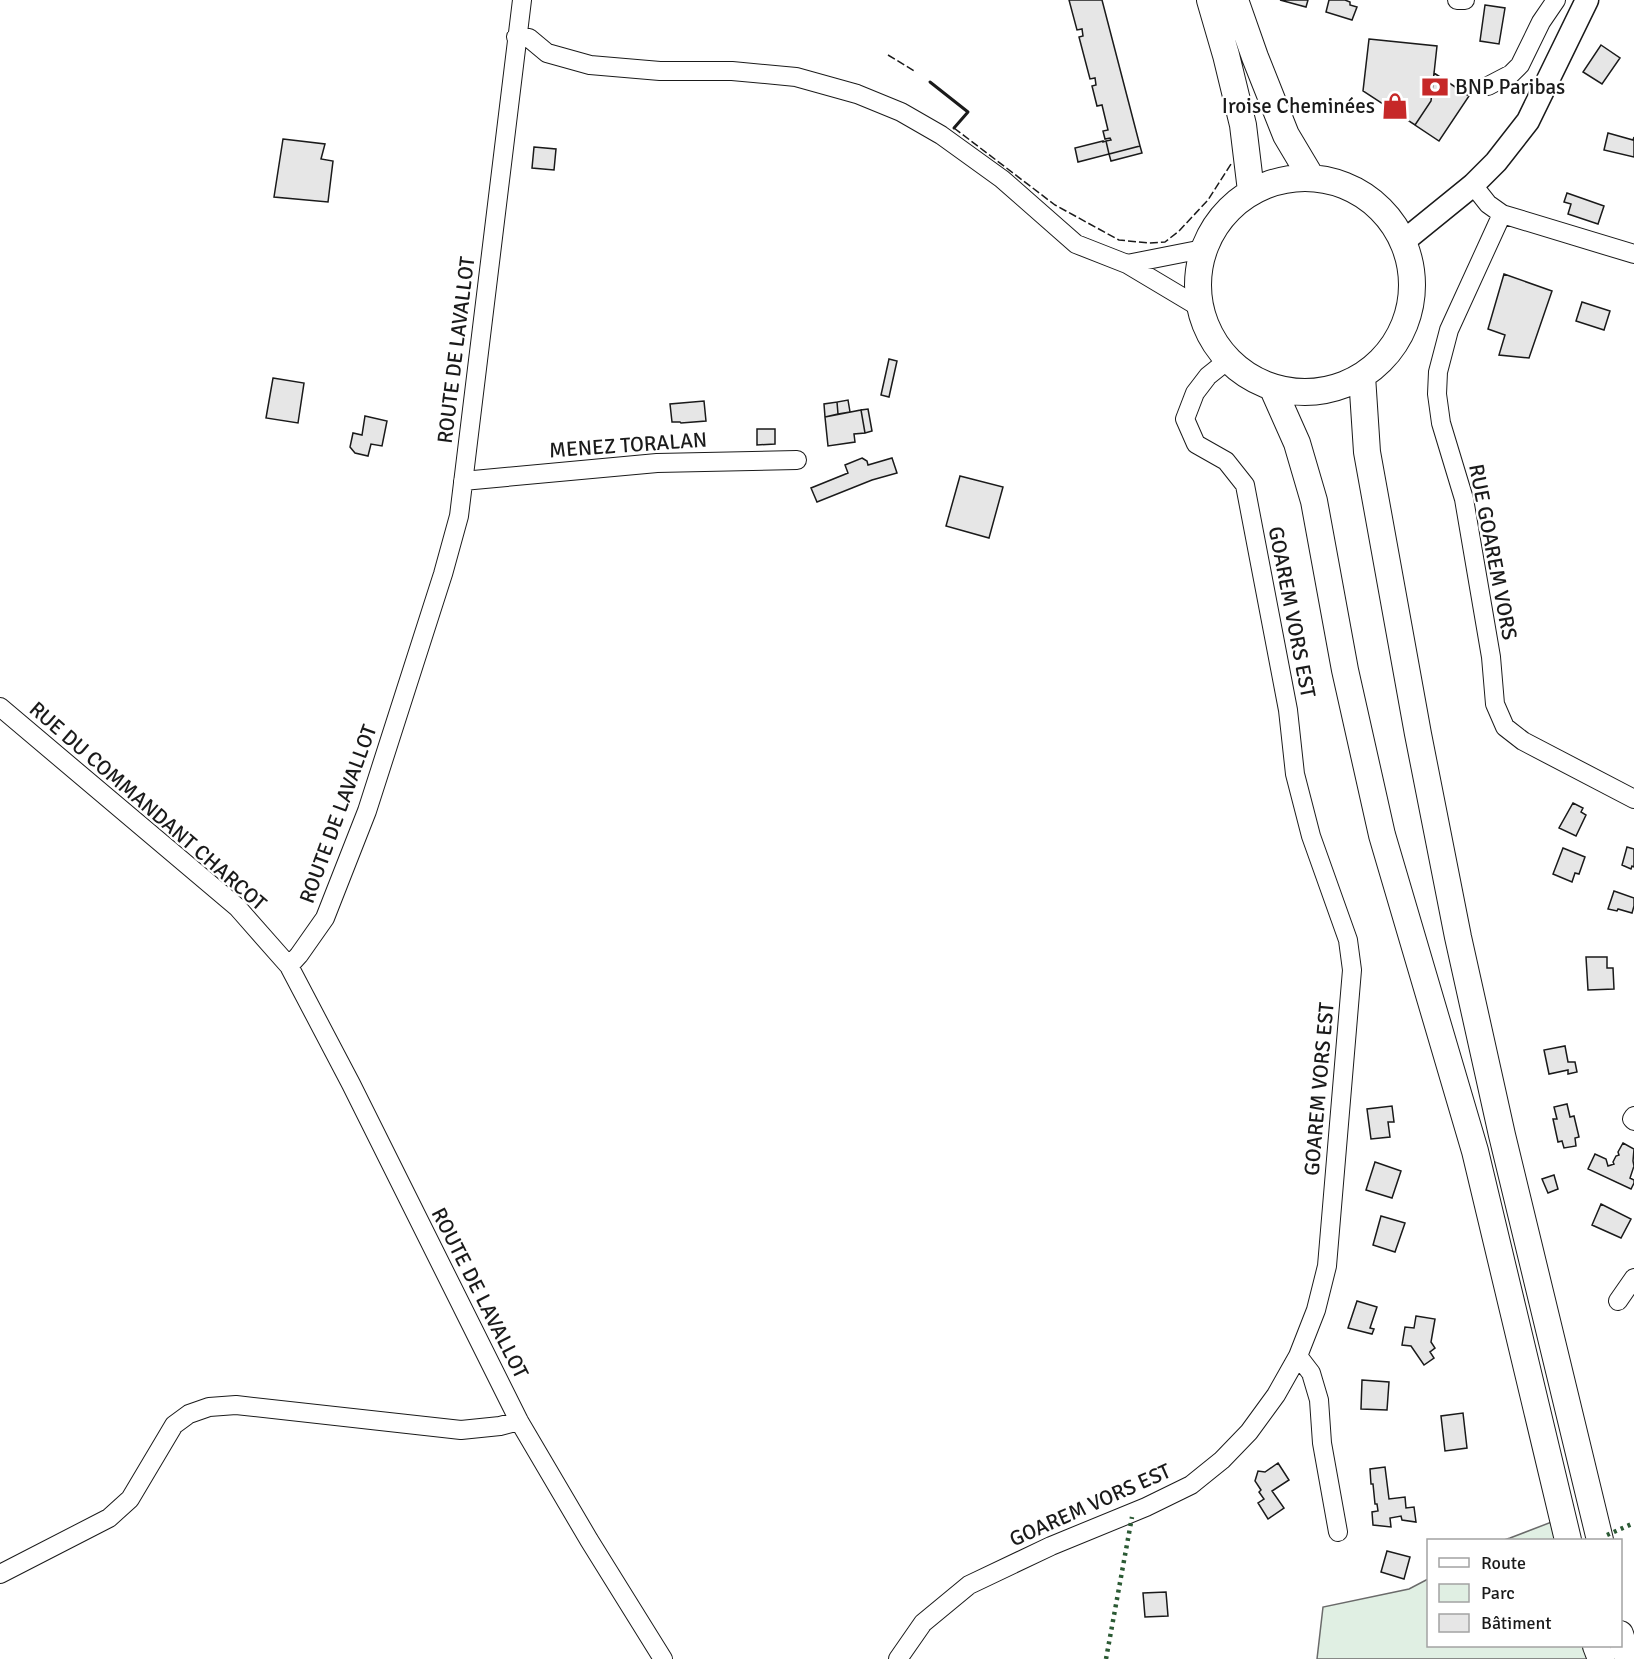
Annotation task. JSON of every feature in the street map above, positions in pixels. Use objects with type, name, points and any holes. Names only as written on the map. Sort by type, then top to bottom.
[{"type":"highway","points":[[1210,0],[1243,125],[1251,191]]},
{"type":"highway","points":[[1235,0],[1286,135],[1311,177]]},
{"type":"highway","points":[[1311,177],[1340,183],[1366,196],[1388,216],[1404,242],[1412,271],[1412,302],[1403,331],[1386,357],[1362,376],[1337,388],[1309,393],[1273,389],[1252,379],[1228,360],[1210,336],[1199,307],[1197,278],[1203,249],[1214,226],[1230,207],[1251,191],[1280,180],[1311,177]]},
{"type":"highway","points":[[1362,376],[1367,452],[1416,723],[1458,936],[1505,1147],[1600,1539]]},
{"type":"highway","points":[[1273,389],[1297,443],[1314,501],[1345,670],[1382,836],[1475,1151],[1568,1539]]},
{"type":"highway","points":[[1622,1640],[1628,1659]]},
{"type":"main road","points":[[1404,242],[1473,185],[1496,162],[1528,121],[1587,0]]},
{"type":"street","name":"ROUTE DE LAVALLOT","points":[[522,0],[459,516],[443,574],[367,811],[325,918],[290,966],[519,1421],[663,1659]]},
{"type":"street","points":[[1457,0],[1465,0]]},
{"type":"street","points":[[1488,86],[1511,74],[1520,65],[1541,22],[1556,0]]},
{"type":"street","points":[[516,37],[529,38],[548,53],[590,65],[660,71],[732,71],[796,77],[857,94],[901,112],[941,135],[1002,179],[1076,243],[1127,264],[1199,307]]},
{"type":"street","points":[[1473,185],[1488,204],[1502,214],[1634,254]]},
{"type":"street","name":"RUE GOAREM VORS","points":[[1502,214],[1449,330],[1438,372],[1437,394],[1441,423],[1464,500],[1491,657],[1495,704],[1505,727],[1523,741],[1634,799]]},
{"type":"street","points":[[1127,264],[1203,249]]},
{"type":"street","name":"GOAREM VORS EST","points":[[898,1659],[923,1623],[969,1585],[1051,1546],[1146,1507],[1191,1485],[1222,1460],[1249,1432],[1276,1395],[1298,1356],[1316,1310],[1327,1266],[1352,970],[1348,940],[1311,836],[1295,774],[1288,710],[1245,484],[1226,462],[1196,444],[1185,419],[1195,393],[1208,376],[1228,360]]},
{"type":"street","name":"MENEZ TORALAN","points":[[463,481],[657,463],[797,460]]},
{"type":"street","name":"RUE DU COMMANDANT CHARCOT","points":[[0,707],[237,908],[290,966]]},
{"type":"street","points":[[1634,1116],[1632,1119],[1634,1121]]},
{"type":"street","points":[[1618,1301],[1634,1278]]},
{"type":"street","points":[[1298,1356],[1311,1373],[1319,1400],[1322,1443],[1338,1532]]},
{"type":"street","points":[[0,1574],[110,1518],[130,1499],[174,1425],[189,1414],[209,1407],[236,1405],[461,1430],[500,1426],[519,1421]]},
{"type":"green space","points":[[1562,1518],[1568,1539],[1507,1539]]},
{"type":"green space","points":[[1427,1580],[1427,1647],[1596,1647],[1595,1659],[1317,1659],[1323,1607],[1409,1589]]},
{"type":"building","points":[[1069,0],[1102,0],[1140,146],[1109,154],[1106,141],[1111,140],[1110,138],[1105,139],[1103,131],[1108,130],[1102,105],[1097,106],[1092,86],[1096,85],[1095,78],[1090,79],[1079,37],[1083,36],[1082,29],[1077,30]]},
{"type":"building","points":[[1280,0],[1308,0],[1306,7]]},
{"type":"building","points":[[1329,0],[1345,0],[1357,7],[1352,20],[1326,12]]},
{"type":"building","points":[[1485,5],[1505,8],[1499,44],[1480,41]]},
{"type":"building","points":[[1369,39],[1437,46],[1431,101],[1415,125],[1363,91]]},
{"type":"building","points":[[1601,45],[1620,58],[1602,84],[1583,72]]},
{"type":"building","points":[[1434,73],[1469,96],[1439,141],[1415,125],[1431,101]]},
{"type":"building","points":[[1608,133],[1633,140],[1634,137],[1634,157],[1604,150]]},
{"type":"building","points":[[283,139],[325,144],[321,159],[333,161],[328,202],[274,197]]},
{"type":"building","points":[[1106,141],[1109,154],[1078,162],[1075,148]]},
{"type":"building","points":[[1140,146],[1142,153],[1111,161],[1109,154]]},
{"type":"building","points":[[534,147],[556,149],[554,170],[532,168]]},
{"type":"building","points":[[1567,193],[1604,206],[1598,224],[1568,214],[1571,204],[1564,202]]},
{"type":"building","points":[[1504,274],[1552,291],[1529,358],[1499,355],[1505,335],[1488,329]]},
{"type":"building","points":[[1582,302],[1610,311],[1604,330],[1576,321]]},
{"type":"building","points":[[889,359],[897,361],[889,397],[881,395]]},
{"type":"building","points":[[273,378],[304,383],[298,423],[266,418]]},
{"type":"building","points":[[848,400],[850,412],[838,414],[837,402]]},
{"type":"building","points":[[704,401],[706,421],[672,422],[670,404]]},
{"type":"building","points":[[837,402],[838,414],[825,417],[824,404]]},
{"type":"building","points":[[868,409],[872,431],[865,433],[861,410]]},
{"type":"building","points":[[861,410],[865,433],[854,434],[855,442],[828,446],[825,417]]},
{"type":"building","points":[[365,416],[387,421],[382,446],[371,444],[368,456],[355,453],[350,447],[353,433],[362,435]]},
{"type":"building","points":[[757,429],[775,429],[775,444],[757,445]]},
{"type":"building","points":[[862,458],[867,461],[868,465],[892,458],[897,473],[872,480],[817,502],[811,488],[848,473],[845,465]]},
{"type":"building","points":[[960,476],[1003,487],[989,538],[946,526]]},
{"type":"building","points":[[1573,803],[1583,808],[1581,812],[1586,815],[1576,836],[1559,828]]},
{"type":"building","points":[[1627,847],[1634,849],[1634,867],[1632,866],[1631,869],[1622,865]]},
{"type":"building","points":[[1563,848],[1585,857],[1579,874],[1575,873],[1572,882],[1553,874]]},
{"type":"building","points":[[1614,891],[1634,898],[1632,913],[1608,909]]},
{"type":"building","points":[[1586,957],[1607,957],[1607,968],[1613,968],[1614,989],[1588,990]]},
{"type":"building","points":[[1565,1046],[1568,1062],[1575,1062],[1577,1072],[1568,1074],[1568,1070],[1549,1074],[1544,1050]]},
{"type":"building","points":[[1567,1104],[1570,1117],[1574,1116],[1579,1137],[1575,1138],[1576,1146],[1564,1148],[1562,1141],[1558,1142],[1553,1119],[1557,1119],[1554,1107]]},
{"type":"building","points":[[1392,1106],[1394,1122],[1388,1122],[1390,1137],[1371,1139],[1367,1109]]},
{"type":"building","points":[[1623,1143],[1634,1149],[1634,1166],[1630,1178],[1634,1180],[1634,1183],[1631,1189],[1588,1169],[1595,1154],[1606,1159],[1608,1166],[1614,1164]]},
{"type":"building","points":[[1375,1162],[1401,1171],[1392,1198],[1366,1190]]},
{"type":"building","points":[[1554,1175],[1558,1189],[1548,1193],[1542,1179]]},
{"type":"building","points":[[1601,1204],[1631,1219],[1621,1238],[1592,1225]]},
{"type":"building","points":[[1381,1216],[1405,1223],[1395,1252],[1373,1245]]},
{"type":"building","points":[[1357,1301],[1377,1307],[1370,1328],[1374,1329],[1372,1334],[1348,1328]]},
{"type":"building","points":[[1416,1316],[1435,1319],[1431,1342],[1435,1348],[1430,1352],[1434,1358],[1424,1365],[1411,1346],[1402,1345],[1405,1327],[1414,1328]]},
{"type":"building","points":[[1362,1380],[1389,1382],[1387,1410],[1361,1409]]},
{"type":"building","points":[[1463,1413],[1467,1448],[1445,1451],[1441,1416]]},
{"type":"building","points":[[1278,1463],[1289,1480],[1272,1491],[1284,1508],[1268,1519],[1258,1503],[1264,1499],[1255,1481],[1258,1471],[1265,1472]]},
{"type":"building","points":[[1385,1467],[1389,1499],[1405,1497],[1406,1508],[1414,1507],[1416,1522],[1402,1520],[1401,1516],[1390,1518],[1391,1527],[1373,1525],[1372,1512],[1378,1511],[1373,1484],[1371,1484],[1370,1469]]},
{"type":"building","points":[[1387,1551],[1410,1557],[1404,1579],[1381,1572]]},
{"type":"building","points":[[1166,1592],[1168,1616],[1145,1617],[1143,1593]]},
{"type":"hedge","points":[[1106,1659],[1132,1517]]},
{"type":"hedge","points":[[1607,1535],[1634,1523]]},
{"type":"fence","points":[[888,55],[916,72]]},
{"type":"fence","points":[[954,128],[1055,205],[1119,240],[1165,242],[1179,231],[1208,200],[1231,164]]},
{"type":"wall","points":[[930,82],[968,112],[954,128]]},
{"type":"place","name":"BNP Paribas","points":[[1435,87]]},
{"type":"place","name":"Iroise Cheminées","points":[[1395,106]]}]
